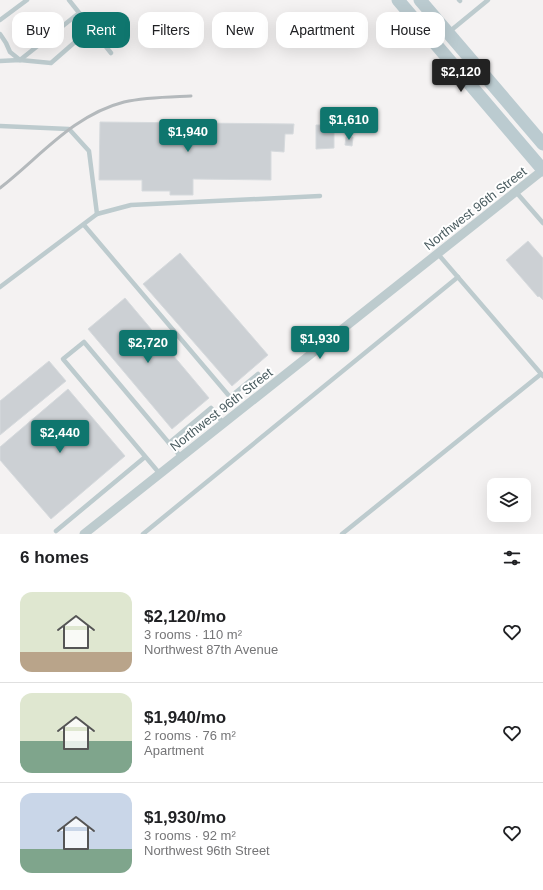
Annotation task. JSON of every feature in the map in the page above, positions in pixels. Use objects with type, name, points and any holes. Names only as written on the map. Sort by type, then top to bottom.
[{"type":"main road","points":[[398,0],[543,170]]},
{"type":"main road","points":[[420,0],[543,144]]},
{"type":"street","name":"Northwest 96th Street","points":[[84,534],[543,170]]},
{"type":"lane","points":[[0,20],[26,0]]},
{"type":"lane","points":[[69,0],[79,12]]},
{"type":"lane","points":[[448,33],[488,0]]},
{"type":"lane","points":[[20,60],[72,19]]},
{"type":"lane","points":[[0,34],[10,52],[20,60]]},
{"type":"lane","points":[[0,61],[20,60],[51,63],[72,45]]},
{"type":"lane","points":[[107,48],[111,53]]},
{"type":"lane","points":[[0,126],[69,129],[89,151],[97,214]]},
{"type":"lane","points":[[516,192],[543,223]]},
{"type":"lane","points":[[0,287],[97,214],[131,205],[320,196]]},
{"type":"lane","points":[[84,224],[230,397],[258,374]]},
{"type":"lane","points":[[342,534],[542,375],[438,254]]},
{"type":"lane","points":[[143,534],[458,277]]},
{"type":"lane","points":[[160,474],[63,359],[84,342],[181,457]]},
{"type":"lane","points":[[169,443],[211,408],[224,424]]},
{"type":"lane","points":[[56,531],[145,457]]},
{"type":"building","points":[[100,122],[294,124],[293,134],[285,134],[284,152],[271,151],[271,180],[193,179],[193,195],[170,195],[170,191],[142,191],[142,180],[99,180]]},
{"type":"building","points":[[316,125],[334,125],[334,148],[316,149]]},
{"type":"building","points":[[346,137],[353,137],[352,146],[345,145]]},
{"type":"building","points":[[528,241],[543,258],[543,300],[539,296],[538,297],[506,260]]},
{"type":"building","points":[[180,253],[268,355],[232,386],[143,284]]},
{"type":"building","points":[[125,298],[209,398],[172,429],[88,329]]},
{"type":"building","points":[[49,361],[66,381],[0,435],[0,401]]},
{"type":"building","points":[[68,389],[125,456],[51,519],[0,460],[0,447]]},
{"type":"railway","points":[[0,188],[58,138],[73,127],[106,108],[124,102],[141,99],[191,96]]}]
